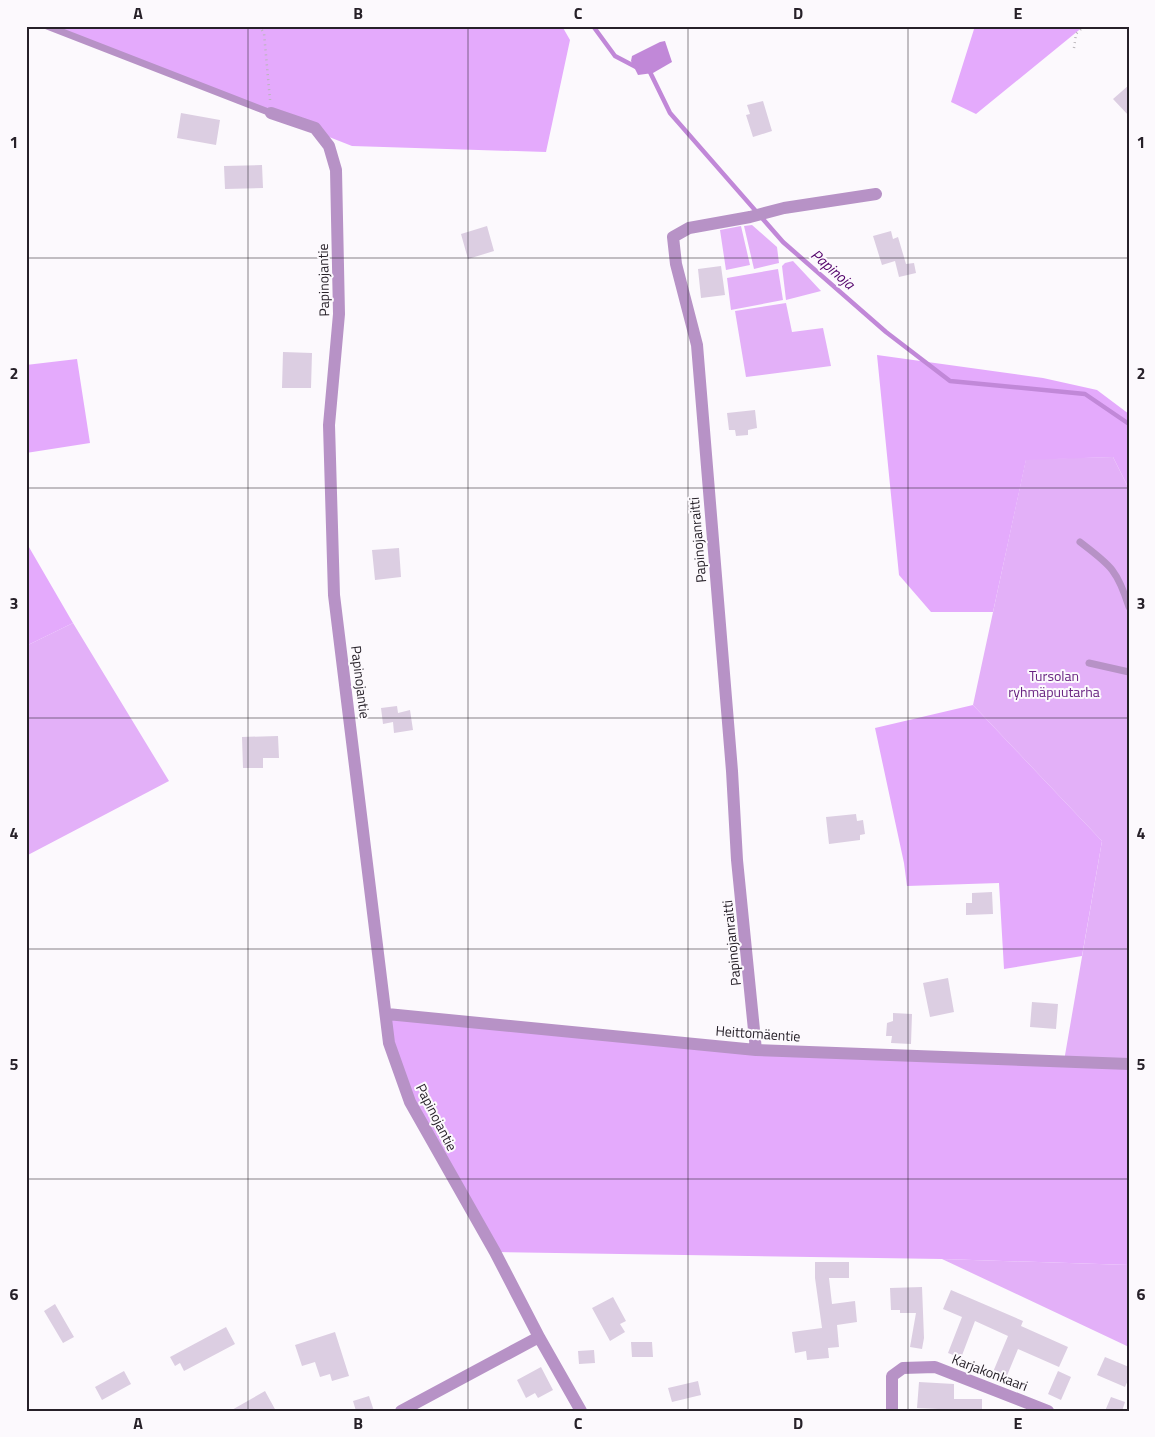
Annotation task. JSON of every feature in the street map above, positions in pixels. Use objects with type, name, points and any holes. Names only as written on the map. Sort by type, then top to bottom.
[{"type":"street","name":"Papinojantie","points":[[271,113],[315,128],[329,146],[336,170],[339,314],[329,425],[334,595],[389,1043],[410,1102],[581,1411]]},
{"type":"street","name":"Papinojanraitti","points":[[756,1050],[737,860],[732,771],[697,346],[676,264],[673,237],[689,228],[876,194]]},
{"type":"street","name":"Heittomäentie","points":[[386,1014],[756,1050],[1129,1064]]},
{"type":"street","points":[[401,1411],[539,1337]]},
{"type":"street","name":"Karjakonkaari","points":[[892,1411],[892,1376],[904,1368],[935,1367],[1048,1411]]},
{"type":"lane","name":"Papinojantie","points":[[47,26],[271,113]]},
{"type":"lane","points":[[1080,542],[1113,568],[1123,588],[1129,607]]},
{"type":"lane","points":[[1089,662],[1129,672]]},
{"type":"path","points":[[259,26],[264,33],[271,113]]},
{"type":"path","points":[[1074,48],[1076,34],[1084,26]]},
{"type":"green space","points":[[752,225],[777,247],[779,263],[754,269],[744,226]]},
{"type":"green space","points":[[741,226],[750,265],[726,270],[720,230]]},
{"type":"green space","points":[[793,261],[821,291],[786,300],[782,266]]},
{"type":"green space","points":[[778,269],[783,300],[731,310],[727,278]]},
{"type":"green space","points":[[786,303],[792,332],[823,328],[831,366],[746,377],[735,311]]},
{"type":"green space","name":"Tursolan ryhmäpuutarha","points":[[1113,457],[1129,489],[1129,1063],[1064,1061],[1102,841],[973,705],[1026,459]]},
{"type":"green space","points":[[73,623],[169,781],[26,856],[26,646]]},
{"type":"green space","points":[[942,1259],[1129,1265],[1129,1347]]},
{"type":"shaded area","points":[[47,26],[562,26],[570,40],[546,152],[352,146]]},
{"type":"shaded area","points":[[975,26],[1084,26],[976,114],[951,102]]},
{"type":"shaded area","points":[[665,41],[672,62],[653,73],[638,75],[631,61],[632,56]]},
{"type":"shaded area","points":[[877,355],[1043,378],[1097,390],[1129,414],[1129,489],[1113,457],[1026,460],[993,612],[931,612],[899,575]]},
{"type":"shaded area","points":[[77,359],[90,443],[26,453],[26,365]]},
{"type":"shaded area","points":[[26,542],[73,623],[26,646]]},
{"type":"shaded area","points":[[973,705],[1102,841],[1082,956],[1004,969],[999,883],[907,886],[904,863],[875,728]]},
{"type":"shaded area","points":[[387,1014],[756,1050],[1129,1064],[1129,1265],[942,1259],[495,1252],[410,1102]]},
{"type":"building","points":[[1129,85],[1129,116],[1113,99]]},
{"type":"building","points":[[763,101],[772,131],[753,137],[746,115],[750,114],[747,105]]},
{"type":"building","points":[[181,113],[220,120],[216,145],[177,138]]},
{"type":"building","points":[[262,165],[263,188],[225,189],[224,166]]},
{"type":"building","points":[[487,226],[494,251],[468,259],[461,234]]},
{"type":"building","points":[[891,231],[893,239],[898,237],[906,264],[914,263],[916,273],[899,277],[895,261],[882,265],[873,236]]},
{"type":"building","points":[[721,266],[725,295],[701,298],[698,269]]},
{"type":"building","points":[[283,352],[312,353],[311,388],[282,388]]},
{"type":"building","points":[[755,410],[757,428],[748,430],[748,435],[736,436],[735,430],[729,430],[727,413]]},
{"type":"building","points":[[399,548],[401,577],[375,580],[372,550]]},
{"type":"building","points":[[397,706],[398,713],[410,710],[413,730],[394,733],[393,722],[383,724],[381,708]]},
{"type":"building","points":[[278,736],[279,758],[263,758],[263,768],[243,768],[242,737]]},
{"type":"building","points":[[856,814],[857,821],[863,820],[865,834],[860,835],[860,840],[829,844],[826,817]]},
{"type":"building","points":[[992,892],[993,914],[966,915],[966,903],[972,903],[972,893]]},
{"type":"building","points":[[948,978],[954,1012],[930,1017],[923,983]]},
{"type":"building","points":[[1032,1002],[1058,1004],[1056,1029],[1030,1027]]},
{"type":"building","points":[[893,1013],[912,1014],[911,1044],[891,1043],[892,1036],[886,1036],[887,1023],[893,1021]]},
{"type":"building","points":[[815,1262],[849,1262],[849,1278],[829,1278],[832,1304],[855,1301],[857,1322],[837,1325],[839,1347],[828,1348],[829,1358],[807,1360],[806,1351],[795,1353],[792,1332],[822,1328],[815,1278]]},
{"type":"building","points":[[922,1287],[924,1338],[922,1349],[910,1347],[916,1313],[900,1313],[900,1310],[891,1310],[890,1288]]},
{"type":"building","points":[[951,1290],[1023,1321],[1021,1326],[1068,1347],[1059,1367],[1018,1349],[1006,1378],[993,1372],[1008,1336],[975,1321],[961,1358],[948,1353],[962,1317],[943,1309]]},
{"type":"building","points":[[613,1297],[626,1321],[620,1324],[625,1332],[610,1341],[592,1308]]},
{"type":"building","points":[[55,1304],[74,1337],[63,1343],[44,1311]]},
{"type":"building","points":[[226,1327],[235,1344],[184,1371],[180,1363],[175,1366],[170,1357]]},
{"type":"building","points":[[335,1332],[349,1376],[332,1381],[330,1374],[320,1377],[315,1362],[302,1366],[295,1345]]},
{"type":"building","points":[[631,1342],[652,1342],[653,1357],[632,1357]]},
{"type":"building","points":[[594,1350],[595,1363],[579,1364],[578,1351]]},
{"type":"building","points":[[1105,1357],[1129,1367],[1129,1378],[1125,1387],[1097,1375]]},
{"type":"building","points":[[541,1367],[553,1390],[538,1398],[535,1393],[526,1398],[517,1380]]},
{"type":"building","points":[[124,1371],[131,1384],[102,1400],[95,1387]]},
{"type":"building","points":[[1058,1371],[1071,1377],[1061,1400],[1048,1394]]},
{"type":"building","points":[[698,1381],[701,1395],[672,1402],[668,1388]]},
{"type":"building","points":[[919,1382],[954,1384],[954,1399],[982,1399],[982,1411],[917,1408]]},
{"type":"building","points":[[265,1391],[276,1411],[230,1411]]},
{"type":"building","points":[[369,1396],[374,1411],[356,1411],[353,1401]]},
{"type":"building","points":[[1111,1397],[1125,1402],[1122,1411],[1105,1411]]},
{"type":"waterway","name":"Papinoja","points":[[593,26],[615,56],[636,67]]},
{"type":"waterway","name":"Papinoja","points":[[649,70],[670,113],[783,242],[886,332],[950,381],[1085,394],[1129,424]]}]
